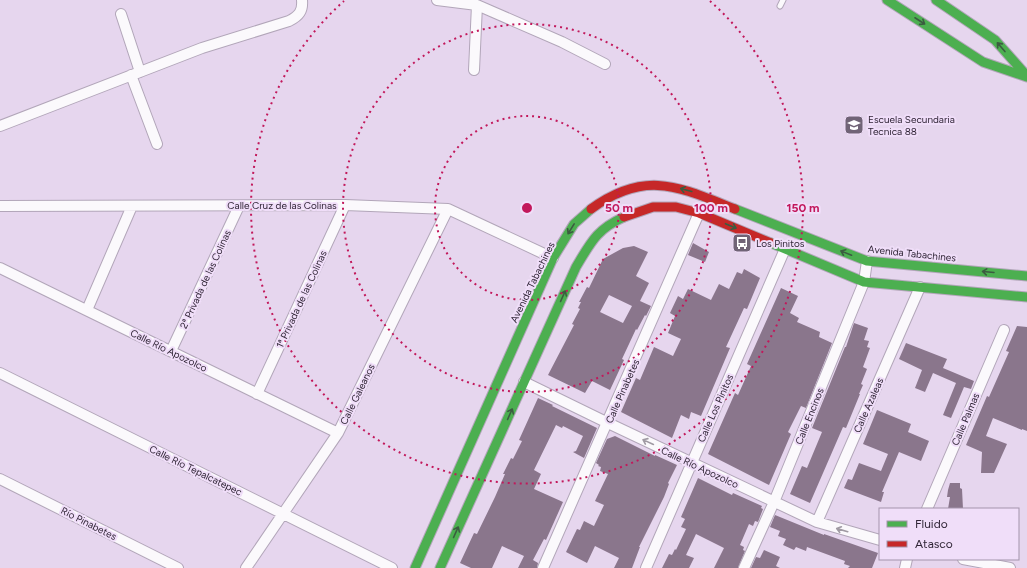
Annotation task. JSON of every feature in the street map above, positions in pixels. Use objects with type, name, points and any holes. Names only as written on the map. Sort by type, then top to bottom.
[{"type":"street","points":[[0,126],[202,48],[289,21],[299,14],[302,9],[302,0]]},
{"type":"street","points":[[437,0],[477,5],[562,42],[605,64]]},
{"type":"street","points":[[887,0],[983,62],[1027,76]]},
{"type":"street","points":[[936,0],[995,40],[1027,76]]},
{"type":"street","points":[[474,70],[477,5]]},
{"type":"street","points":[[121,14],[136,74],[157,144]]},
{"type":"street","name":"Avenida Tabachines","points":[[414,568],[553,258],[575,224],[585,213],[622,191],[638,186],[656,185],[686,190],[867,261],[1027,276]]},
{"type":"street","name":"Calle Cruz de las Colinas","points":[[0,206],[345,205],[448,208],[553,258]]},
{"type":"street","name":"1ª Privada de las Colinas","points":[[257,394],[345,205]]},
{"type":"street","points":[[87,310],[132,206]]},
{"type":"street","name":"2ª Privada de las Colinas","points":[[171,351],[239,206]]},
{"type":"street","points":[[440,568],[576,267],[592,241],[602,230],[616,221],[649,209],[668,206],[678,207],[699,213],[864,282],[1027,297]]},
{"type":"street","name":"Calle Galeanos","points":[[246,568],[338,433],[448,208]]},
{"type":"street","name":"Calle Pinabetes","points":[[543,568],[699,213]]},
{"type":"street","name":"Calle Los Pinitos","points":[[646,568],[785,249]]},
{"type":"street","name":"Calle Encinos","points":[[744,568],[774,502],[864,282],[867,261]]},
{"type":"street","name":"Calle Río Apozolco","points":[[0,268],[338,433]]},
{"type":"street","name":"Calle Azaleas","points":[[817,522],[920,287]]},
{"type":"street","name":"Calle Palmas","points":[[927,508],[1004,330]]},
{"type":"street","name":"Calle Río Tepalcatepec","points":[[0,373],[392,568]]},
{"type":"street","name":"Calle Río Apozolco","points":[[524,382],[817,522],[879,540]]},
{"type":"street","name":"Río Pinabetes","points":[[0,479],[178,568]]},
{"type":"street","points":[[968,560],[1010,568]]},
{"type":"lane","points":[[780,6],[783,0]]},
{"type":"building","points":[[693,243],[709,252],[705,262],[688,255]]},
{"type":"building","points":[[634,246],[648,252],[636,276],[649,283],[640,301],[651,306],[637,330],[636,329],[610,390],[592,381],[585,393],[548,375],[574,325],[572,324],[580,309],[578,308],[581,302],[579,302],[587,287],[589,288],[603,259],[623,248]],"holes":[[[609,295],[632,306],[623,323],[600,312]]]},
{"type":"building","points":[[744,269],[760,278],[747,309],[744,308],[726,347],[730,348],[701,416],[691,412],[689,419],[681,415],[672,438],[621,412],[636,378],[640,380],[654,347],[673,356],[681,339],[668,333],[675,316],[670,313],[678,296],[683,299],[688,289],[711,300],[719,284],[729,289],[737,272],[742,274]]},
{"type":"building","points":[[781,288],[798,296],[790,313],[799,318],[797,322],[820,332],[819,337],[832,343],[806,408],[801,406],[788,432],[791,434],[769,485],[708,454],[735,393],[738,395],[751,366],[747,364]]},
{"type":"building","points":[[854,323],[868,328],[864,340],[869,341],[867,347],[870,348],[863,367],[867,369],[861,384],[863,385],[860,394],[846,428],[843,427],[810,503],[790,494],[802,466],[807,468],[822,432],[812,428],[846,347]]},
{"type":"building","points":[[1017,326],[1027,327],[1027,431],[993,418],[986,436],[1007,444],[994,473],[981,473],[982,452],[966,445],[987,396],[989,397],[1009,352],[1006,351]]},
{"type":"building","points":[[906,343],[947,359],[943,368],[974,381],[971,389],[964,387],[951,418],[943,415],[956,383],[933,373],[925,392],[915,388],[922,370],[899,359]]},
{"type":"building","points":[[538,398],[597,428],[584,458],[573,452],[576,451],[583,436],[563,426],[562,428],[556,425],[534,470],[541,474],[534,489],[563,502],[546,540],[544,539],[533,560],[538,563],[537,568],[518,568],[524,556],[502,546],[492,568],[471,568],[460,563],[474,533],[477,534],[495,497],[505,474],[503,474],[511,458],[513,459],[522,441],[519,440]]},
{"type":"building","points":[[877,410],[911,424],[908,432],[929,441],[921,461],[899,452],[882,492],[884,492],[881,502],[844,488],[848,479],[852,480],[859,463],[881,471],[888,454],[863,444]]},
{"type":"building","points":[[615,436],[677,465],[668,483],[669,484],[664,497],[639,547],[632,568],[614,568],[619,558],[595,546],[587,563],[566,552],[577,529],[580,530],[584,521],[594,526],[604,505],[595,501],[608,474],[600,471],[601,467],[596,463],[607,439]]},
{"type":"building","points":[[698,478],[732,495],[733,493],[762,506],[761,508],[763,509],[758,522],[755,521],[753,526],[749,524],[740,545],[744,547],[743,550],[745,551],[738,568],[714,568],[724,548],[696,534],[686,555],[694,558],[689,568],[662,568],[669,554],[672,555],[675,549],[676,550],[686,529],[681,527],[685,519],[681,517]]},
{"type":"building","points":[[950,483],[960,483],[960,488],[962,489],[963,508],[948,508],[950,497],[947,497]]},
{"type":"building","points":[[775,515],[824,535],[878,553],[872,568],[848,568],[850,566],[844,564],[845,561],[807,547],[806,551],[796,547],[794,550],[783,545],[786,539],[778,536],[780,531],[770,527]]},
{"type":"building","points":[[764,550],[780,557],[776,566],[780,568],[751,568],[756,557],[760,558]]},
{"type":"traffic: fast","points":[[887,0],[983,62],[1027,77]]},
{"type":"traffic: fast","points":[[936,0],[995,40],[1027,76]]},
{"type":"traffic: fast","points":[[415,568],[553,258],[574,224],[591,209]]},
{"type":"traffic: fast","points":[[735,209],[867,261],[1027,276]]},
{"type":"traffic: fast","points":[[440,568],[576,267],[596,237],[607,226],[624,217]]},
{"type":"traffic: fast","points":[[771,243],[864,282],[1027,297]]},
{"type":"traffic: jam","points":[[591,209],[611,197],[629,189],[646,186],[663,186],[679,189],[697,194],[735,209]]},
{"type":"traffic: jam","points":[[624,217],[653,207],[676,207],[699,213],[771,243]]},
{"type":"place","name":"Escuela Secundaria Tecnica 88","points":[[854,125]]},
{"type":"place","name":"Los Pinitos","points":[[742,243]]}]
